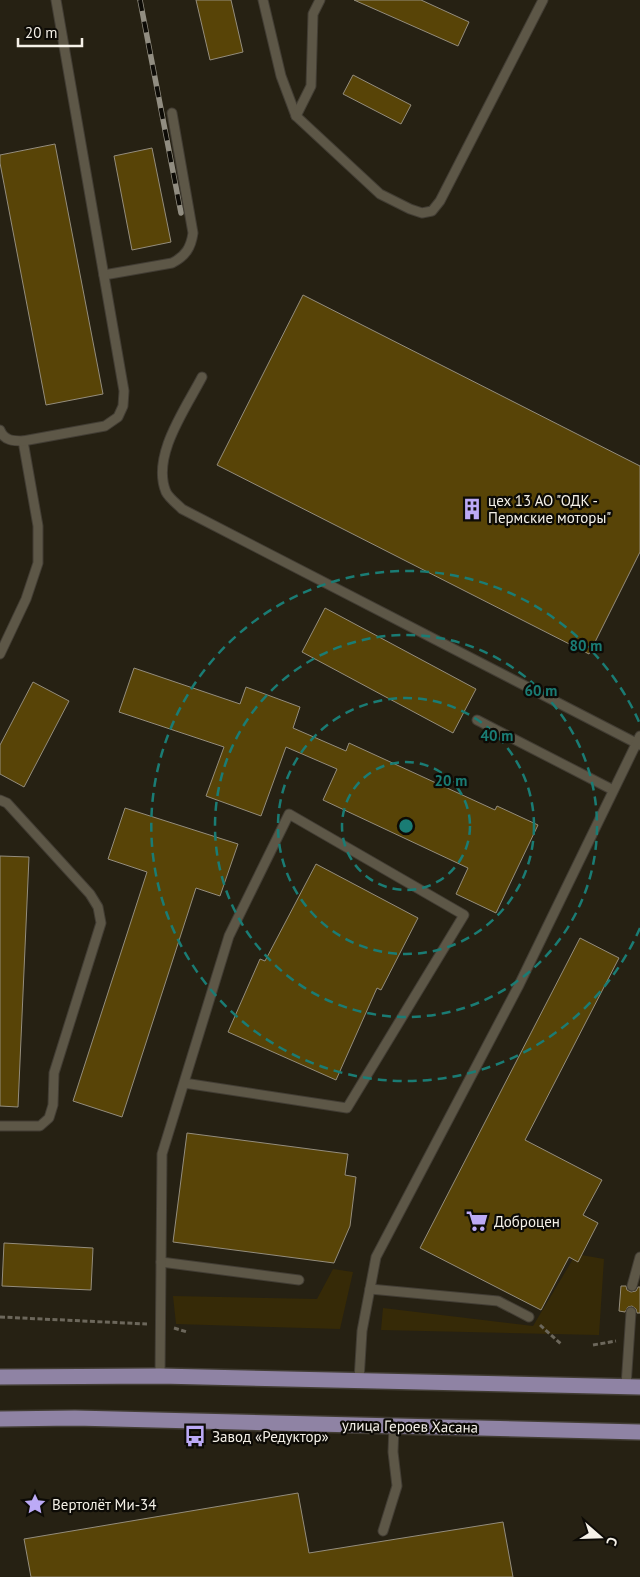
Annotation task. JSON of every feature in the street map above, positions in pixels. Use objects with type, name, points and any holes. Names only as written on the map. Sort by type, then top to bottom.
[{"type":"main road","points":[[0,1377],[160,1376],[633,1387]]},
{"type":"main road","name":"улица Героев Хасана","points":[[0,1419],[75,1418],[640,1432]]},
{"type":"lane","points":[[0,430],[2,435],[11,441],[23,441],[104,426],[118,417],[123,406],[124,392],[56,0]]},
{"type":"lane","points":[[263,0],[281,76],[296,116],[380,194],[422,213],[432,211],[440,202],[543,0]]},
{"type":"lane","points":[[296,116],[311,86],[313,14],[320,0]]},
{"type":"lane","points":[[104,275],[172,263],[182,259],[191,246],[193,233],[172,113]]},
{"type":"lane","points":[[202,377],[168,444],[162,471],[167,493],[182,509],[639,741],[613,790],[518,987],[376,1257],[362,1331],[359,1380]]},
{"type":"lane","points":[[0,654],[26,599],[38,563],[38,526],[23,441]]},
{"type":"lane","points":[[477,720],[613,790]]},
{"type":"lane","points":[[0,800],[7,803],[90,894],[98,907],[101,923],[54,1073],[53,1105],[50,1118],[40,1126],[0,1126]]},
{"type":"lane","points":[[160,1376],[162,1154],[229,936],[289,814],[464,915],[346,1108],[184,1083]]},
{"type":"lane","points":[[632,1286],[640,1256]]},
{"type":"lane","points":[[161,1262],[299,1280]]},
{"type":"lane","points":[[370,1288],[498,1301],[529,1317]]},
{"type":"lane","points":[[630,1312],[633,1387]]},
{"type":"lane","points":[[382,1531],[397,1486],[393,1452],[394,1425]]},
{"type":"path","points":[[0,1317],[153,1324]]},
{"type":"path","points":[[529,1317],[548,1331],[561,1344]]},
{"type":"shaded area","points":[[576,1254],[604,1259],[599,1335],[381,1330],[383,1308],[533,1326]]},
{"type":"shaded area","points":[[333,1269],[353,1272],[340,1329],[176,1324],[173,1296],[317,1299]]},
{"type":"building","points":[[196,0],[231,0],[243,52],[210,60]]},
{"type":"building","points":[[354,0],[421,0],[469,22],[458,46]]},
{"type":"building","points":[[353,75],[411,105],[401,124],[343,94]]},
{"type":"building","points":[[55,144],[103,394],[46,405],[0,155]]},
{"type":"building","points":[[152,148],[171,242],[132,250],[114,156]]},
{"type":"building","name":"цех 13 АО \"ОДК - Пермские моторы\"","points":[[303,295],[640,466],[640,552],[589,654],[217,465]]},
{"type":"building","points":[[325,608],[476,689],[453,733],[302,652]]},
{"type":"building","points":[[134,668],[240,704],[246,687],[300,707],[293,728],[346,751],[349,743],[495,810],[497,806],[538,825],[496,913],[456,894],[468,868],[323,800],[337,769],[286,747],[261,816],[206,796],[224,747],[119,712]]},
{"type":"building","points":[[33,682],[69,701],[24,787],[0,774],[0,745]]},
{"type":"building","points":[[125,808],[238,844],[220,896],[196,888],[122,1117],[73,1101],[147,872],[108,859]]},
{"type":"building","points":[[0,856],[29,857],[18,1107],[0,1106]]},
{"type":"building","points":[[316,864],[418,918],[381,990],[377,988],[336,1080],[228,1032],[260,959],[265,961]]},
{"type":"building","points":[[580,938],[619,958],[525,1140],[602,1180],[583,1215],[598,1223],[578,1262],[569,1257],[541,1310],[420,1248]]},
{"type":"building","points":[[187,1133],[348,1154],[345,1175],[356,1177],[350,1226],[334,1263],[173,1242]]},
{"type":"building","points":[[4,1243],[93,1248],[91,1290],[2,1286]]},
{"type":"building","points":[[621,1286],[626,1286],[627,1290],[631,1292],[636,1291],[640,1287],[640,1313],[637,1313],[636,1309],[632,1306],[628,1307],[625,1312],[619,1311]]},
{"type":"building","points":[[298,1493],[309,1553],[503,1522],[513,1577],[31,1577],[24,1539]]},
{"type":"railway","points":[[140,0],[181,213]]},
{"type":"place","name":"цех 13 АО \"ОДК - Пермские моторы\"","points":[[472,509]]},
{"type":"place","name":"Доброцен","points":[[477,1221]]},
{"type":"place","name":"Завод «Редуктор»","points":[[195,1436]]},
{"type":"place","name":"Вертолёт Ми-34","points":[[35,1504]]}]
